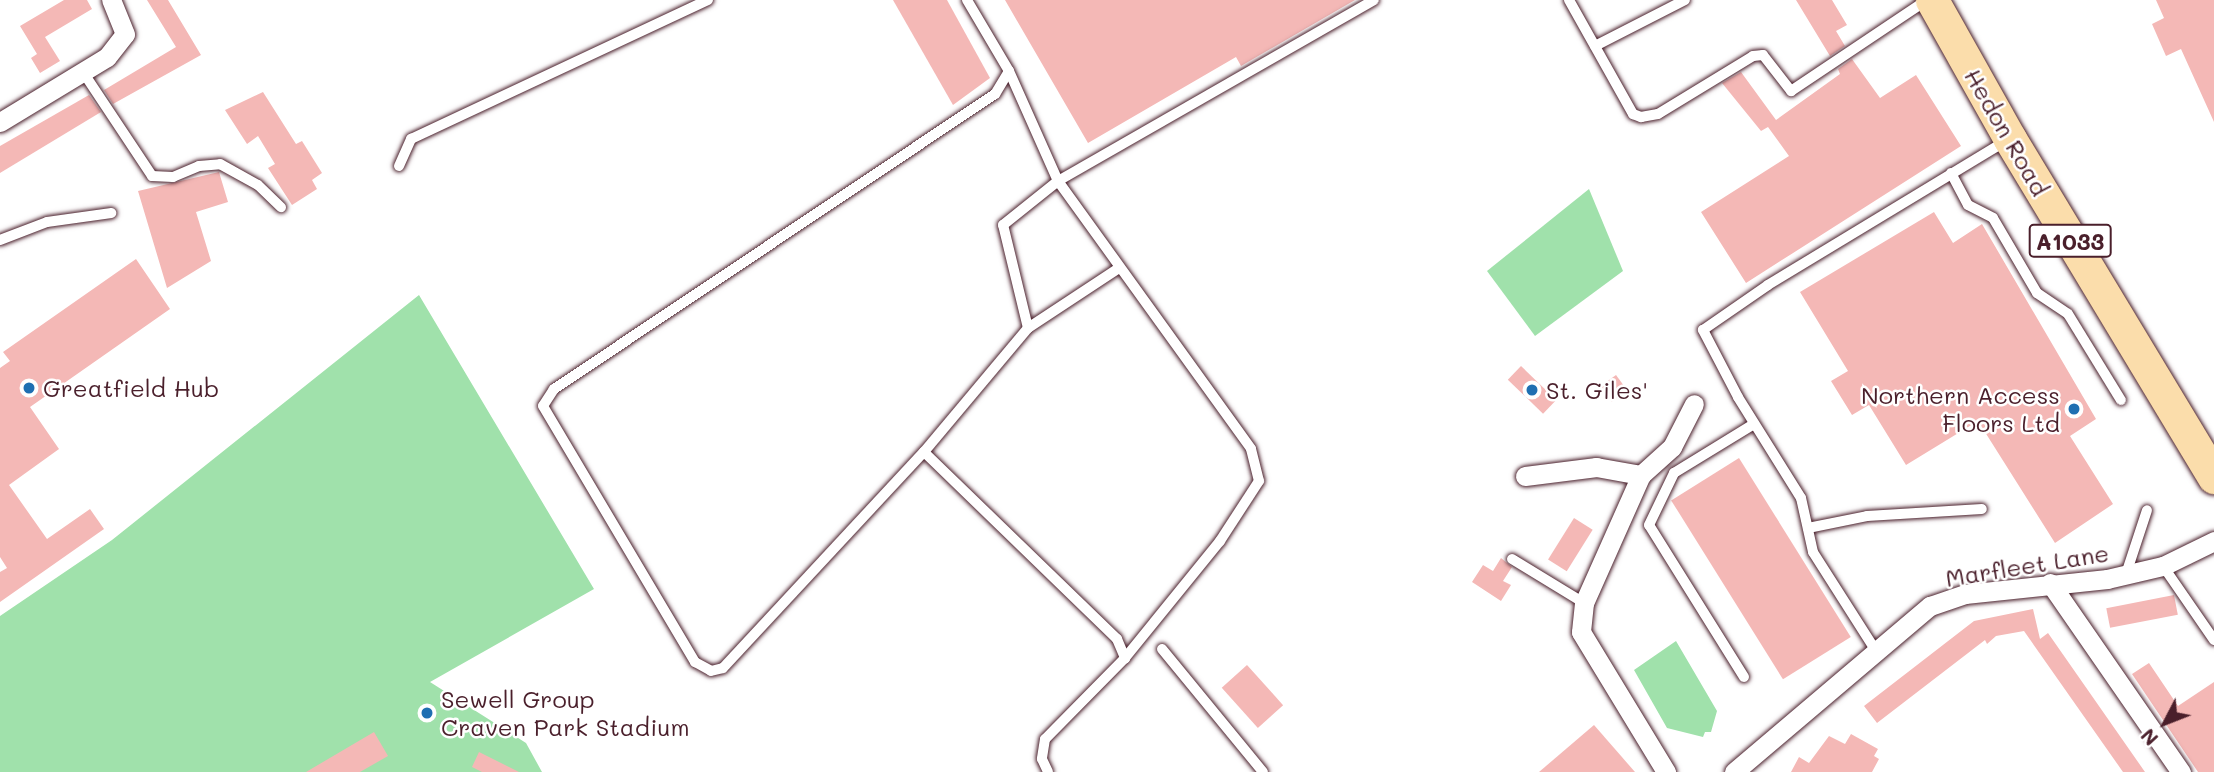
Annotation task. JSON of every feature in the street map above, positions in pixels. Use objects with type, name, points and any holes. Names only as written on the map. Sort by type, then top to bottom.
[{"type":"highway","name":"Hedon Road","points":[[1930,0],[2010,139],[2214,477]]},
{"type":"highway","name":"Hedon Road","points":[[1959,0],[2112,270],[2214,435]]},
{"type":"street","points":[[0,122],[107,57],[125,34],[111,0]]},
{"type":"street","points":[[1666,772],[1581,632],[1584,603],[1641,475],[1672,447],[1694,404]]},
{"type":"street","points":[[1525,476],[1596,467],[1641,475]]},
{"type":"street","name":"Marfleet Lane","points":[[1734,772],[1930,606],[1965,594],[2126,574],[2163,566],[2214,541]]},
{"type":"street","points":[[2050,583],[2181,772]]},
{"type":"lane","points":[[399,166],[411,139],[708,0]]},
{"type":"lane","points":[[967,0],[1009,71],[1058,181],[1251,449],[1259,481],[1220,541],[1125,657],[1045,739],[1042,759],[1048,772]]},
{"type":"lane","points":[[1028,328],[1003,225],[1058,181],[1374,0]]},
{"type":"lane","points":[[1569,0],[1633,114],[1641,117],[1658,114],[1753,56],[1763,55],[1791,91],[1930,0]]},
{"type":"lane","points":[[1595,46],[1685,0]]},
{"type":"lane","points":[[1009,71],[995,94],[554,388],[543,406],[695,662],[711,671],[723,668],[924,452],[1028,328],[1119,268]]},
{"type":"lane","points":[[83,72],[152,176],[173,177],[199,166],[220,164],[258,185],[281,207]]},
{"type":"lane","points":[[1876,651],[1813,552],[1801,498],[1755,424],[1703,330],[1951,173],[2010,139]]},
{"type":"lane","points":[[1951,173],[1968,205],[1993,218],[2038,293],[2068,314],[2121,400]]},
{"type":"lane","points":[[0,240],[47,222],[111,213]]},
{"type":"lane","points":[[1744,677],[1649,525],[1674,473],[1755,424]]},
{"type":"lane","points":[[924,452],[1117,639],[1125,657]]},
{"type":"lane","points":[[1808,528],[1867,516],[1982,509]]},
{"type":"lane","points":[[2126,574],[2147,510]]},
{"type":"lane","points":[[1512,559],[1584,603]]},
{"type":"lane","points":[[2163,566],[2214,640]]},
{"type":"lane","points":[[1162,649],[1263,772]]},
{"type":"green space","points":[[1589,189],[1623,271],[1535,336],[1487,271]]},
{"type":"green space","points":[[419,295],[594,589],[430,682],[526,743],[542,772],[0,772],[0,616],[112,540]]},
{"type":"green space","points":[[1676,641],[1717,711],[1711,732],[1705,732],[1703,737],[1667,728],[1634,670]]},
{"type":"building","points":[[64,0],[87,0],[92,9],[45,37],[60,61],[40,73],[31,58],[37,54],[20,26]]},
{"type":"building","points":[[147,0],[168,0],[201,55],[113,104],[104,90],[176,47]]},
{"type":"building","points":[[893,0],[947,0],[990,78],[953,105]]},
{"type":"building","points":[[1005,0],[1355,0],[1241,66],[1236,57],[1088,143]]},
{"type":"building","points":[[1796,0],[1832,0],[1847,25],[1836,31],[1845,46],[1830,56]]},
{"type":"building","points":[[2156,0],[2214,0],[2214,122],[2181,49],[2166,56],[2152,24],[2164,18]]},
{"type":"building","points":[[1852,59],[1880,98],[1916,75],[1961,146],[1746,283],[1701,212],[1789,156],[1768,127],[1761,131],[1722,83],[1741,72],[1776,120],[1840,74],[1838,69]]},
{"type":"building","points":[[263,92],[296,144],[302,141],[322,173],[312,180],[317,189],[292,205],[268,168],[275,164],[258,136],[247,144],[225,110]]},
{"type":"building","points":[[89,95],[101,112],[0,173],[0,146]]},
{"type":"building","points":[[219,172],[228,202],[196,212],[211,261],[167,288],[138,191]]},
{"type":"building","points":[[1934,212],[1953,243],[1982,224],[2096,419],[2070,436],[2113,504],[2055,543],[1978,421],[1906,465],[1869,405],[1852,415],[1831,381],[1848,371],[1800,292]]},
{"type":"building","name":"Greatfield Hub","points":[[136,259],[170,309],[30,407],[59,449],[9,485],[47,539],[90,509],[104,529],[0,602],[0,572],[7,568],[0,557],[0,368],[10,361],[3,352]]},
{"type":"building","name":"St. Giles'","points":[[1521,366],[1556,400],[1543,414],[1508,380]]},
{"type":"building","points":[[1616,375],[1627,390],[1612,402],[1601,386]]},
{"type":"building","points":[[1739,458],[1851,637],[1783,679],[1671,500]]},
{"type":"building","points":[[1574,518],[1593,530],[1567,571],[1548,560]]},
{"type":"building","points":[[1501,558],[1512,567],[1503,581],[1511,585],[1501,601],[1472,582],[1483,565],[1493,571]]},
{"type":"building","points":[[2174,595],[2178,615],[2110,628],[2106,608]]},
{"type":"building","points":[[2033,609],[2040,639],[2048,633],[2145,772],[2123,772],[2024,631],[1996,636],[1987,644],[1985,640],[1877,723],[1864,706],[1974,621]]},
{"type":"building","points":[[2149,663],[2178,706],[2214,682],[2214,772],[2198,772],[2132,674]]},
{"type":"building","points":[[1247,665],[1283,705],[1258,728],[1222,688]]},
{"type":"building","points":[[1594,725],[1635,772],[1539,772]]},
{"type":"building","points":[[374,732],[388,756],[360,772],[306,772]]},
{"type":"building","points":[[1851,734],[1878,749],[1874,756],[1879,759],[1872,772],[1791,772],[1799,757],[1809,763],[1829,736],[1845,744]]},
{"type":"building","points":[[479,752],[519,772],[482,772],[472,767]]},
{"type":"place","name":"Greatfield Hub","points":[[29,388]]},
{"type":"place","name":"St. Giles'","points":[[1532,390]]},
{"type":"place","name":"Northern Access Floors Ltd","points":[[2074,409]]},
{"type":"place","name":"Sewell Group Craven Park Stadium","points":[[427,713]]}]
